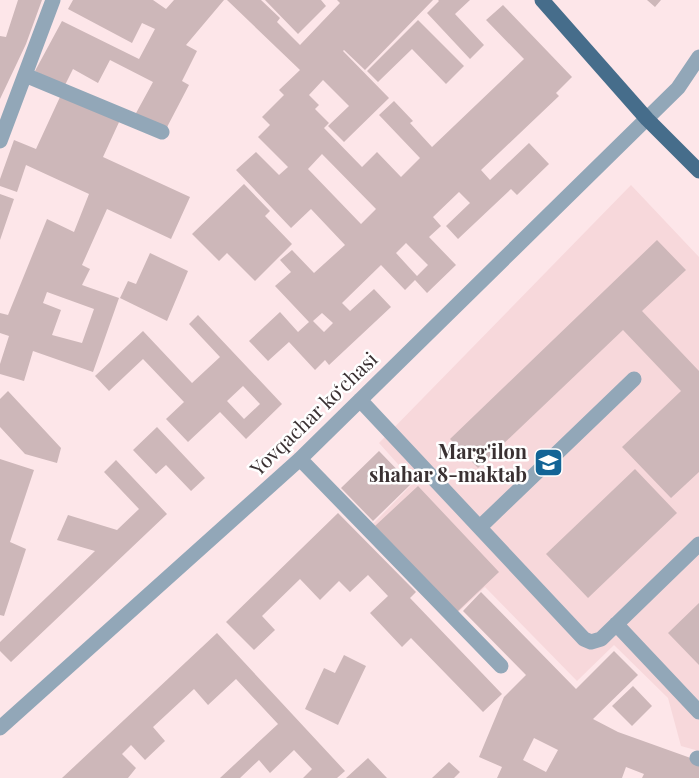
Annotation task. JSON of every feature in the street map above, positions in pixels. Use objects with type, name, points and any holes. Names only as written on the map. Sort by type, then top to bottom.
[{"type":"main road","points":[[542,0],[647,119],[699,171]]},
{"type":"street","points":[[0,141],[53,0]]},
{"type":"street","name":"Yovqachar koʻchasi","points":[[0,728],[300,459],[678,88],[699,57]]},
{"type":"street","points":[[25,75],[162,132]]},
{"type":"street","points":[[480,527],[634,379]]},
{"type":"street","points":[[360,400],[584,639],[591,642],[601,639],[699,544]]},
{"type":"street","points":[[300,459],[501,666]]},
{"type":"street","points":[[616,624],[699,712]]},
{"type":"shaded area","name":"Marg'ilon shahar 8-maktab","points":[[631,185],[699,257],[699,751],[681,746],[668,698],[614,645],[577,681],[485,587],[455,615],[370,527],[414,482],[379,443]]},
{"type":"building","points":[[18,0],[42,0],[26,44],[0,99],[0,36],[6,37]]},
{"type":"building","points":[[73,0],[153,0],[166,9],[174,0],[224,0],[186,45],[197,51],[182,81],[189,85],[165,131],[135,115],[153,82],[110,60],[98,83],[73,69],[64,87],[35,71],[62,21],[139,59],[155,29],[142,23],[132,43],[68,9]]},
{"type":"building","points":[[227,0],[261,0],[280,18],[277,22],[300,45],[340,3],[337,0],[433,0],[365,70],[343,51],[389,98],[344,142],[328,126],[349,106],[323,80],[309,95],[319,105],[315,109],[329,123],[324,128],[362,167],[377,152],[401,177],[420,158],[379,115],[394,101],[413,121],[410,123],[432,147],[524,59],[486,20],[503,5],[572,77],[556,93],[559,96],[481,170],[490,180],[529,143],[549,164],[517,195],[511,189],[458,239],[446,226],[470,203],[459,192],[433,217],[441,226],[429,237],[456,265],[427,293],[415,280],[405,290],[381,265],[342,303],[350,311],[374,289],[391,307],[329,365],[325,360],[315,370],[289,342],[268,361],[249,341],[280,312],[298,332],[309,322],[275,286],[291,272],[280,260],[292,250],[314,273],[345,245],[311,209],[291,228],[236,170],[256,152],[279,175],[288,167],[258,137],[270,125],[262,117],[284,95],[279,90],[300,70]],"holes":[[[322,154],[376,209],[361,224],[308,169]],[[406,243],[428,265],[417,276],[396,253]],[[322,313],[333,323],[324,332],[313,321]]]},
{"type":"building","points":[[265,0],[321,0],[326,6],[298,34]]},
{"type":"building","points":[[438,0],[470,0],[455,14],[484,45],[470,59],[427,13]]},
{"type":"building","points":[[647,0],[661,0],[655,7]]},
{"type":"building","points":[[418,20],[464,66],[446,84],[412,49],[378,82],[367,71]]},
{"type":"building","points":[[60,97],[120,120],[103,157],[190,197],[171,239],[107,209],[82,265],[90,269],[82,285],[119,298],[93,372],[33,351],[24,381],[0,374],[0,364],[9,336],[0,333],[0,313],[8,315],[47,219],[74,232],[89,194],[26,165],[17,192],[0,186],[0,179],[14,140],[36,149]],"holes":[[[47,292],[94,309],[82,343],[52,335],[61,310],[43,303]]]},
{"type":"building","points":[[244,184],[270,211],[265,216],[292,244],[255,281],[227,253],[219,261],[192,234]]},
{"type":"building","points":[[0,194],[14,199],[0,240]]},
{"type":"building","points":[[657,240],[686,270],[642,311],[699,371],[699,472],[671,498],[622,447],[681,391],[623,330],[478,468],[450,439]]},
{"type":"building","points":[[150,253],[188,271],[167,321],[120,298],[128,281],[136,284]]},
{"type":"building","points":[[198,315],[282,404],[246,439],[220,412],[188,442],[166,419],[184,402],[143,359],[109,391],[95,376],[143,331],[192,383],[220,357],[189,324]],"holes":[[[243,386],[260,404],[244,419],[227,401]]]},
{"type":"building","points":[[8,391],[61,448],[57,463],[25,454],[0,427],[0,399]]},
{"type":"building","points":[[157,427],[205,478],[191,491],[166,465],[156,474],[133,450]]},
{"type":"building","points":[[379,451],[411,484],[373,521],[341,488]]},
{"type":"building","points":[[0,459],[34,470],[10,542],[26,549],[4,616],[0,615]]},
{"type":"building","points":[[116,460],[167,514],[11,662],[0,651],[0,642],[95,551],[57,540],[68,515],[117,530],[139,509],[104,472]]},
{"type":"building","points":[[635,469],[677,513],[588,598],[546,554]]},
{"type":"building","points":[[418,486],[499,572],[457,612],[375,526]]},
{"type":"building","points":[[338,513],[416,592],[410,598],[502,694],[483,712],[411,638],[402,647],[370,613],[388,596],[368,575],[350,592],[339,581],[320,600],[300,579],[262,616],[275,630],[254,650],[226,622]]},
{"type":"building","points":[[481,592],[576,689],[614,651],[638,675],[593,719],[618,732],[699,761],[699,778],[642,778],[644,774],[626,767],[622,778],[497,778],[502,767],[479,757],[504,697],[526,675],[463,611]],"holes":[[[534,738],[558,750],[546,772],[523,760]]]},
{"type":"building","points":[[699,603],[699,665],[668,633]]},
{"type":"building","points":[[217,633],[345,771],[337,778],[303,778],[312,769],[294,750],[270,773],[259,760],[240,778],[220,778],[278,724],[236,679],[208,705],[194,689],[153,727],[165,741],[145,760],[131,745],[122,754],[136,768],[128,778],[62,778]]},
{"type":"building","points":[[344,655],[366,666],[338,725],[305,709],[324,668],[335,673]]},
{"type":"building","points":[[633,686],[652,706],[632,726],[612,706]]},
{"type":"building","points":[[368,758],[387,778],[346,778]]},
{"type":"building","points":[[449,762],[460,772],[454,778],[432,778]]},
{"type":"place","name":"Marg'ilon shahar 8-maktab","points":[[548,463]]}]
